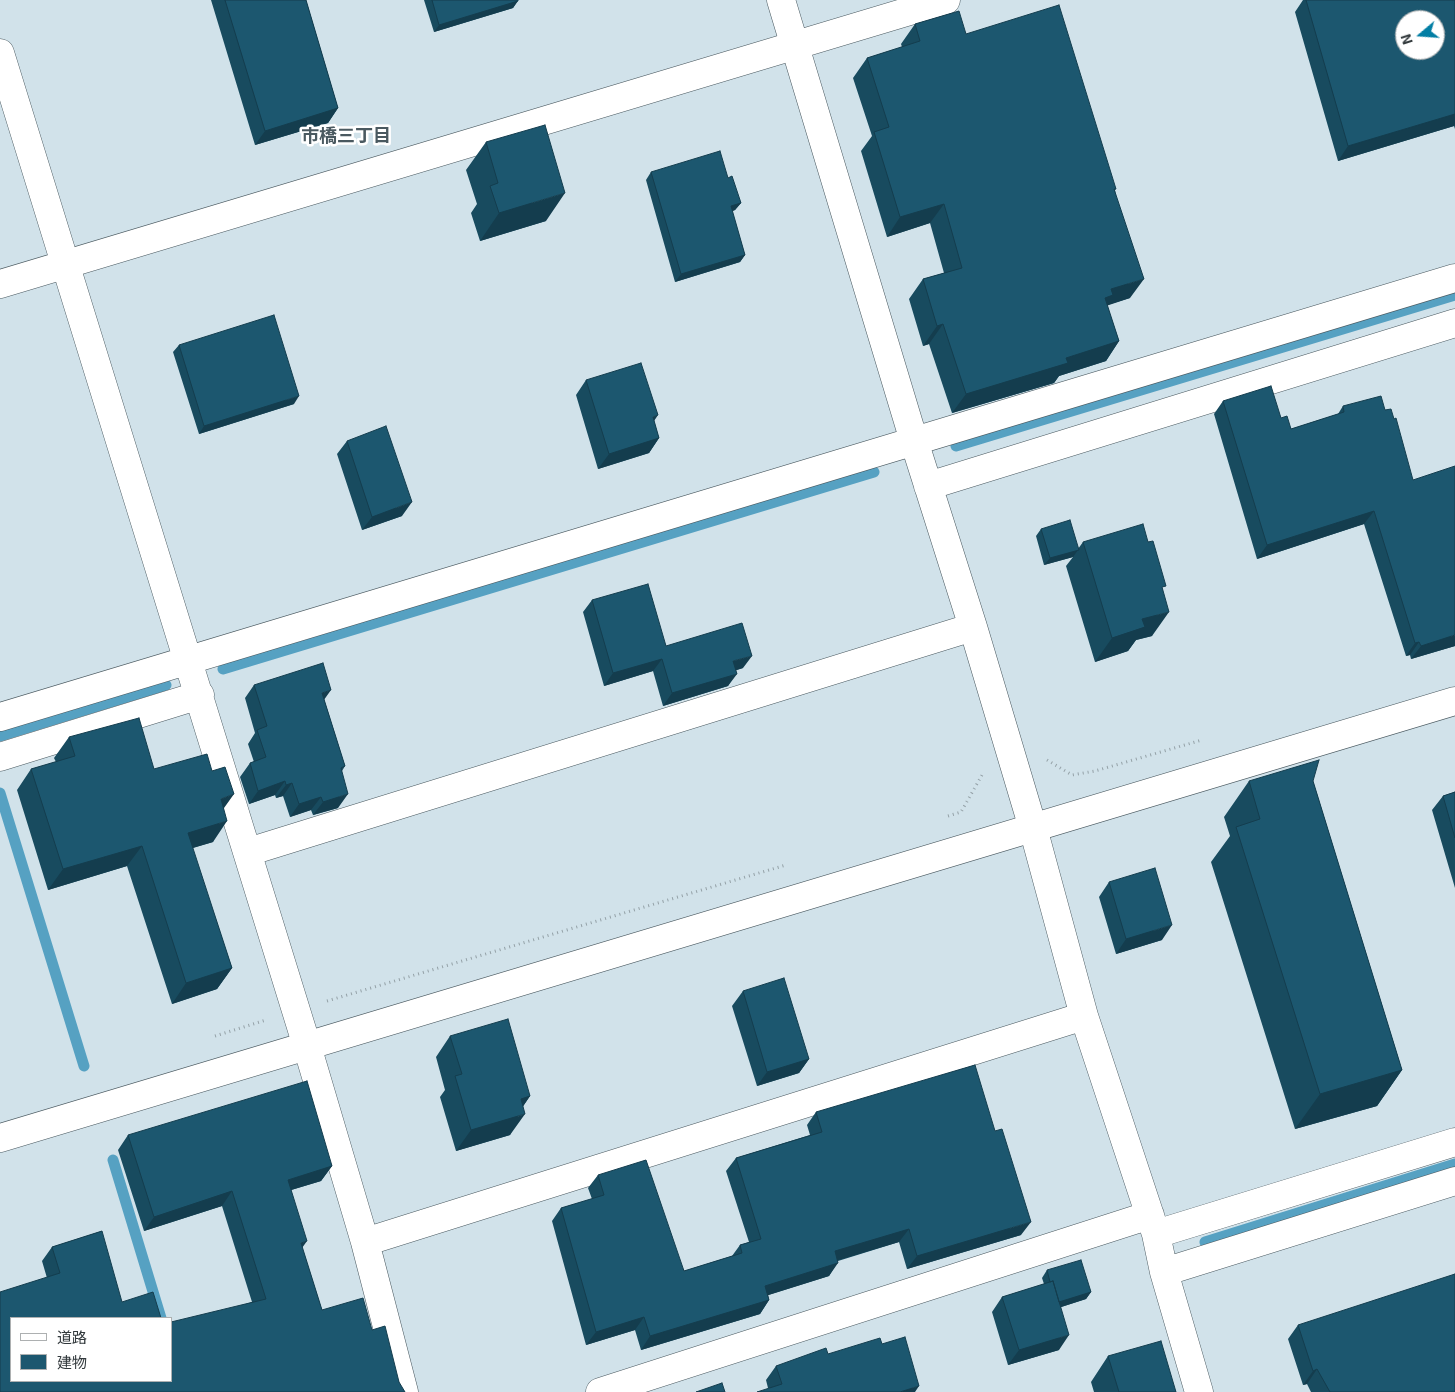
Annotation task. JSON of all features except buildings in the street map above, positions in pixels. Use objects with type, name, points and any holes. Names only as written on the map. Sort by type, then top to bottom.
[{"type":"street","points":[[781,0],[1033,828],[1084,1016],[1153,1224],[1164,1272],[1199,1392]]},
{"type":"street","points":[[0,284],[946,0]]},
{"type":"street","points":[[0,52],[307,1046],[365,1242],[404,1392]]},
{"type":"street","points":[[0,716],[1455,278]]},
{"type":"street","points":[[928,486],[1455,323]]},
{"type":"street","points":[[248,852],[973,628]]},
{"type":"street","points":[[0,757],[200,695]]},
{"type":"street","points":[[0,1138],[1455,701]]},
{"type":"street","points":[[365,1242],[1084,1016]]},
{"type":"street","points":[[600,1392],[1153,1224],[1455,1142]]},
{"type":"street","points":[[1164,1272],[1455,1182]]},
{"type":"path","points":[[1041,753],[1047,760],[1072,774],[1095,771],[1209,738]]},
{"type":"path","points":[[943,818],[961,812],[982,775],[981,766]]},
{"type":"path","points":[[296,1011],[791,863]]},
{"type":"waterway","points":[[956,446],[1455,295]]},
{"type":"waterway","points":[[223,669],[874,472]]},
{"type":"waterway","points":[[0,736],[166,685]]},
{"type":"waterway","points":[[0,793],[84,1066]]},
{"type":"waterway","points":[[113,1160],[161,1317]]},
{"type":"waterway","points":[[1205,1242],[1455,1164]]},
{"type":"district","name":"市橋三丁目","points":[[346,136]]}]
